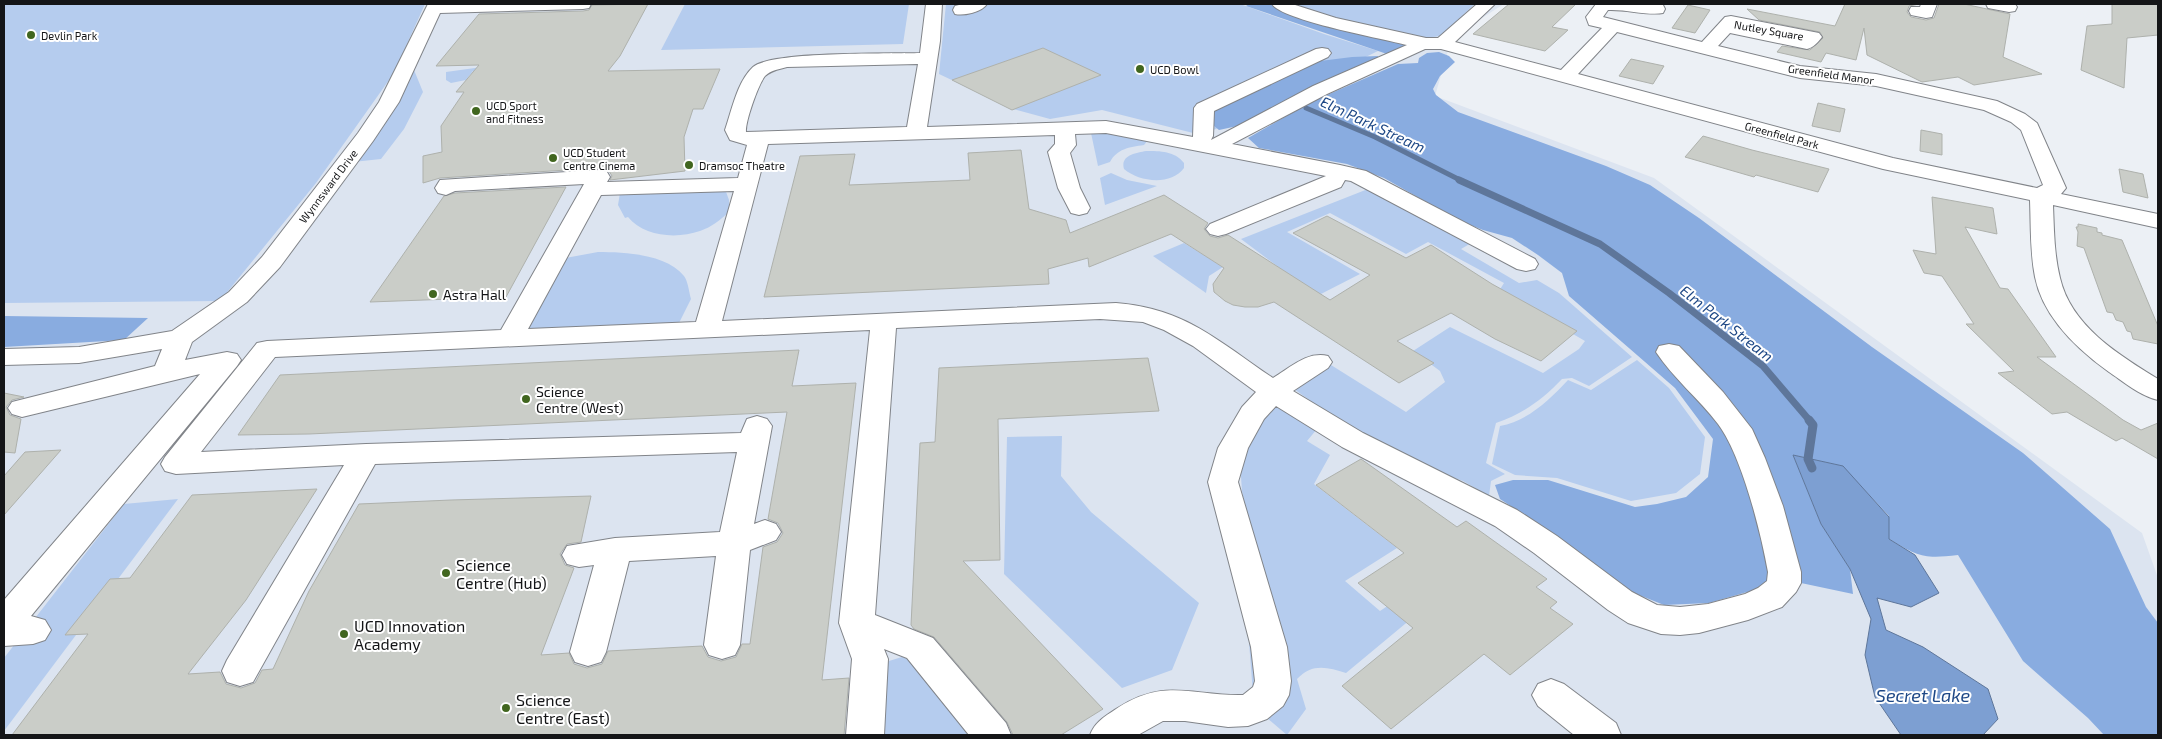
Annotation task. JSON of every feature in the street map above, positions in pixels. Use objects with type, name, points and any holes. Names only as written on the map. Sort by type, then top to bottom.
[{"type":"street","points":[[435,6],[583,4]]},
{"type":"street","points":[[916,134],[934,4]]},
{"type":"street","points":[[961,10],[979,4]]},
{"type":"street","name":"Greenfield Park","points":[[1280,4],[1292,10],[1332,22],[1383,32],[1425,46],[1566,76],[1883,162],[2158,222]]},
{"type":"street","points":[[928,58],[787,62],[769,66],[760,72],[754,80],[735,130],[737,136],[745,139],[759,139],[1106,127],[1209,142],[1221,142],[1320,90],[1425,46],[1487,4]]},
{"type":"street","name":"Greenfield Manor","points":[[1657,9],[1623,4],[1603,6],[1594,17],[1595,21],[1800,72],[1876,80],[1990,105],[2018,118],[2030,127],[2055,188],[2041,195]]},
{"type":"street","name":"Wynnsward Drive","points":[[180,338],[238,297],[271,262],[297,254],[337,201],[323,194],[389,102],[435,6]]},
{"type":"street","points":[[1566,76],[1614,25]]},
{"type":"street","name":"Nutley Square","points":[[1708,48],[1726,27]]},
{"type":"street","points":[[1209,142],[1204,108],[1322,53]]},
{"type":"street","points":[[1899,84],[1920,81]]},
{"type":"street","points":[[1064,128],[1066,145],[1059,152],[1069,188],[1079,208]]},
{"type":"street","points":[[707,329],[759,139]]},
{"type":"street","points":[[1209,142],[1303,170],[1340,171],[1358,176],[1380,185],[1526,264]]},
{"type":"street","points":[[1218,229],[1333,182],[1340,171]]},
{"type":"street","points":[[446,188],[448,185],[599,177],[511,337]]},
{"type":"street","points":[[592,189],[746,184]]},
{"type":"street","points":[[2041,195],[2046,270],[2049,286],[2059,306],[2076,330],[2103,355],[2158,391]]},
{"type":"street","points":[[1277,204],[1297,216]]},
{"type":"street","points":[[22,408],[166,372],[226,360],[265,343],[511,337],[1090,312],[1142,314],[1158,318],[1190,333],[1273,391],[1331,428],[1506,518],[1532,534],[1611,594],[1637,611],[1660,620],[1685,621],[1715,616],[1752,605],[1780,590],[1785,581],[1784,567],[1769,508],[1738,431],[1710,393],[1669,352]]},
{"type":"street","points":[[865,735],[870,659],[857,623],[884,320]]},
{"type":"street","points":[[4,357],[79,355],[180,338]]},
{"type":"street","points":[[166,372],[180,338]]},
{"type":"street","points":[[265,343],[176,464],[756,434],[734,544],[722,645]]},
{"type":"street","points":[[13,629],[226,360]]},
{"type":"street","points":[[1109,735],[1140,714],[1160,706],[1183,704],[1236,712],[1250,710],[1270,695],[1273,681],[1269,647],[1223,482],[1233,448],[1252,414],[1273,391],[1318,362]]},
{"type":"street","points":[[240,671],[366,454]]},
{"type":"street","points":[[579,555],[615,550],[734,544],[765,532]]},
{"type":"street","points":[[588,652],[615,550]]},
{"type":"street","points":[[857,623],[920,648],[992,735]]},
{"type":"street","points":[[1550,695],[1602,735]]},
{"type":"shaded area","points":[[4,4],[1504,4],[1474,23],[1448,51],[1435,96],[1654,178],[2142,533],[2158,578],[2158,735],[4,735]]},
{"type":"shaded area","name":"Devlin Park","points":[[4,4],[425,4],[394,73],[316,183],[220,301],[4,303]]},
{"type":"shaded area","points":[[685,4],[909,4],[903,44],[661,50]]},
{"type":"shaded area","name":"UCD Bowl","points":[[946,4],[1240,4],[1378,51],[1233,122],[1201,135],[1102,110],[1050,119],[1013,109],[939,74]]},
{"type":"shaded area","points":[[1249,4],[1276,4],[1294,14],[1410,45],[1387,54],[1246,6]]},
{"type":"shaded area","points":[[1286,4],[1475,4],[1446,32],[1430,37],[1391,33]]},
{"type":"shaded area","points":[[1439,52],[1449,56],[1455,62],[1440,76],[1433,89],[1436,95],[1458,112],[1606,166],[1650,185],[1699,218],[1872,347],[2023,453],[2110,529],[2146,607],[2158,623],[2158,735],[2104,735],[2088,718],[2023,661],[1958,555],[1937,557],[1922,555],[1908,550],[1889,539],[1889,516],[1842,466],[1793,455],[1821,524],[1850,569],[1853,594],[1801,583],[1761,588],[1709,603],[1664,605],[1634,593],[1602,574],[1544,528],[1500,499],[1495,485],[1513,480],[1548,480],[1635,507],[1686,497],[1708,477],[1713,439],[1675,388],[1569,296],[1562,273],[1512,238],[1483,230],[1458,220],[1384,178],[1347,164],[1259,148],[1248,138],[1311,102],[1398,64],[1418,63],[1419,58],[1427,53]]},
{"type":"shaded area","points":[[1378,56],[1377,61],[1242,125],[1219,130],[1213,125],[1213,110],[1320,61]]},
{"type":"shaded area","points":[[482,67],[489,71],[473,71],[466,80],[451,83],[446,80],[446,72]]},
{"type":"shaded area","points":[[414,70],[423,92],[404,129],[381,159],[353,162]]},
{"type":"shaded area","points":[[1106,132],[1148,140],[1144,145],[1120,151],[1110,162],[1098,166],[1091,133]]},
{"type":"shaded area","points":[[1146,151],[1172,154],[1184,163],[1184,168],[1171,178],[1163,180],[1138,177],[1124,169],[1123,164],[1127,158]]},
{"type":"shaded area","points":[[1111,173],[1127,180],[1157,186],[1105,205],[1100,178]]},
{"type":"shaded area","points":[[1373,187],[1473,242],[1461,249],[1519,283],[1537,280],[1559,293],[1632,357],[1589,386],[1572,378],[1562,379],[1532,405],[1496,423],[1486,463],[1505,474],[1491,481],[1489,496],[1463,481],[1415,464],[1359,436],[1283,381],[1323,360],[1406,412],[1445,382],[1440,371],[1413,351],[1450,327],[1543,373],[1579,349],[1585,341],[1499,291],[1504,283],[1428,242],[1406,254],[1330,213],[1287,232],[1360,274],[1317,296],[1241,239]]},
{"type":"shaded area","points":[[725,189],[729,200],[729,212],[708,227],[691,234],[661,234],[643,229],[628,217],[625,218],[618,205],[620,193]]},
{"type":"shaded area","points":[[1184,243],[1223,267],[1209,276],[1206,293],[1153,256]]},
{"type":"shaded area","points":[[598,252],[632,254],[656,259],[667,263],[684,276],[691,299],[679,323],[580,327],[578,329],[525,329],[560,259]]},
{"type":"shaded area","points":[[4,316],[148,318],[124,340],[4,347]]},
{"type":"shaded area","points":[[1637,360],[1669,388],[1705,437],[1700,474],[1676,493],[1631,501],[1557,478],[1515,475],[1492,464],[1500,426],[1529,415],[1546,402],[1568,380],[1591,390]]},
{"type":"shaded area","points":[[1269,403],[1317,429],[1307,441],[1330,455],[1314,484],[1397,548],[1345,581],[1380,611],[1398,599],[1417,614],[1346,673],[1326,668],[1314,668],[1308,670],[1297,679],[1306,709],[1287,735],[1254,707],[1249,642],[1263,600],[1242,491],[1240,463]]},
{"type":"shaded area","points":[[1062,436],[1061,476],[1091,512],[1199,603],[1172,670],[1122,688],[1004,574],[1007,437]]},
{"type":"shaded area","points":[[178,499],[4,731],[4,658],[124,504]]},
{"type":"shaded area","points":[[902,657],[928,667],[970,722],[974,735],[880,735],[876,726],[881,674],[889,661]]},
{"type":"water","name":"Secret Lake","points":[[1793,455],[1843,466],[1889,517],[1889,539],[1915,555],[1939,593],[1911,607],[1877,598],[1886,630],[1923,647],[1988,689],[1998,719],[1983,735],[1901,735],[1875,697],[1865,655],[1871,619],[1850,569],[1821,524]]},
{"type":"building","points":[[648,4],[620,56],[608,71],[720,69],[703,109],[693,109],[684,137],[685,171],[610,180],[612,176],[609,171],[599,168],[440,178],[423,183],[423,156],[442,152],[441,126],[464,92],[456,92],[479,65],[436,66],[479,14],[583,11],[589,10],[592,5]]},
{"type":"building","points":[[1509,4],[1576,4],[1552,27],[1568,30],[1545,51],[1473,34]]},
{"type":"building","points":[[1845,4],[1919,4],[1909,6],[1907,12],[1911,17],[1926,20],[1934,18],[1939,4],[1964,4],[2010,14],[2003,57],[2042,74],[1974,85],[1958,77],[1922,82],[1867,55],[1864,28],[1856,60],[1826,53],[1821,62],[1777,52],[1782,46],[1810,50],[1823,38],[1820,32],[1759,20],[1747,9],[1835,26]]},
{"type":"building","points":[[2112,4],[2158,4],[2158,35],[2127,38],[2124,88],[2081,70],[2087,26],[2112,24]]},
{"type":"building","points":[[1688,5],[1710,10],[1695,33],[1672,28]]},
{"type":"building","points":[[1043,48],[1101,75],[1012,110],[952,80]]},
{"type":"building","points":[[1631,59],[1664,66],[1653,84],[1619,76]]},
{"type":"building","points":[[1818,103],[1845,109],[1840,132],[1812,126]]},
{"type":"building","points":[[1921,130],[1942,134],[1942,155],[1920,151]]},
{"type":"building","points":[[1703,136],[1829,169],[1818,192],[1756,175],[1754,177],[1685,157]]},
{"type":"building","points":[[1021,150],[1029,209],[1066,220],[1070,233],[1164,195],[1208,223],[1204,229],[1210,236],[1218,238],[1228,235],[1330,300],[1370,275],[1293,233],[1327,216],[1406,258],[1431,245],[1492,284],[1577,331],[1541,361],[1495,339],[1451,313],[1397,341],[1434,363],[1399,383],[1274,302],[1258,307],[1245,307],[1233,305],[1225,301],[1214,292],[1213,284],[1224,268],[1171,234],[1089,267],[1088,258],[1048,269],[1049,284],[764,297],[800,156],[855,154],[849,185],[970,180],[968,153]]},
{"type":"building","points":[[2119,169],[2143,174],[2148,198],[2123,192]]},
{"type":"building","points":[[566,187],[506,297],[370,302],[444,196],[455,193]]},
{"type":"building","points":[[1932,197],[1993,208],[1997,234],[1965,227],[2000,288],[2008,289],[2056,357],[2037,357],[2123,420],[2141,430],[2158,423],[2158,459],[2122,438],[2116,441],[2067,412],[2052,414],[1998,373],[2014,371],[1966,324],[1974,324],[1942,276],[1924,273],[1913,250],[1936,254]]},
{"type":"building","points":[[2078,224],[2097,228],[2097,232],[2102,233],[2102,235],[2122,240],[2158,326],[2158,344],[2133,339],[2131,332],[2127,331],[2123,322],[2116,320],[2113,313],[2107,312],[2084,248],[2077,246],[2078,232],[2076,227],[2078,227]]},
{"type":"building","points":[[799,350],[792,386],[856,383],[822,680],[849,678],[844,735],[12,735],[88,634],[65,635],[110,579],[130,578],[192,495],[317,489],[246,600],[188,674],[220,672],[226,684],[241,688],[255,683],[262,670],[273,669],[309,591],[359,504],[451,500],[591,496],[581,542],[567,544],[560,554],[565,565],[574,568],[541,655],[569,653],[574,664],[587,668],[602,664],[608,651],[702,646],[708,657],[721,661],[736,657],[742,644],[750,644],[763,547],[777,542],[783,533],[778,523],[768,519],[787,412],[309,434],[238,435],[280,375]]},
{"type":"building","points":[[1148,358],[1159,411],[998,419],[1000,560],[963,561],[1103,709],[1061,735],[1013,735],[1007,722],[934,637],[914,629],[911,625],[920,443],[935,442],[939,368]]},
{"type":"building","points":[[4,393],[24,397],[12,400],[6,407],[10,415],[21,419],[15,453],[4,452]]},
{"type":"building","points":[[61,450],[4,515],[4,476],[25,452]]},
{"type":"building","points":[[1361,459],[1457,527],[1466,521],[1547,579],[1536,587],[1557,602],[1550,608],[1573,624],[1510,675],[1484,654],[1391,729],[1342,686],[1413,628],[1358,583],[1404,553],[1316,485]]},
{"type":"waterway","name":"Elm Park Stream","points":[[1306,108],[1375,137],[1462,181]]},
{"type":"waterway","name":"Elm Park Stream","points":[[1459,180],[1600,244],[1669,293],[1763,366],[1810,421]]},
{"type":"waterway","name":"Elm Park Stream","points":[[1809,420],[1813,425],[1808,459],[1812,468]]},
{"type":"place","name":"Devlin Park","points":[[31,35]]},
{"type":"place","name":"UCD Bowl","points":[[1140,69]]},
{"type":"place","name":"UCD Sport and Fitness","points":[[476,111]]},
{"type":"place","name":"UCD Student Centre Cinema","points":[[553,158]]},
{"type":"place","name":"Dramsoc Theatre","points":[[689,165]]},
{"type":"place","name":"Astra Hall","points":[[433,294]]},
{"type":"place","name":"Science Centre (West)","points":[[526,399]]},
{"type":"place","name":"Science Centre (Hub)","points":[[446,573]]},
{"type":"place","name":"UCD Innovation Academy","points":[[344,634]]},
{"type":"place","name":"Science Centre (East)","points":[[506,708]]}]
